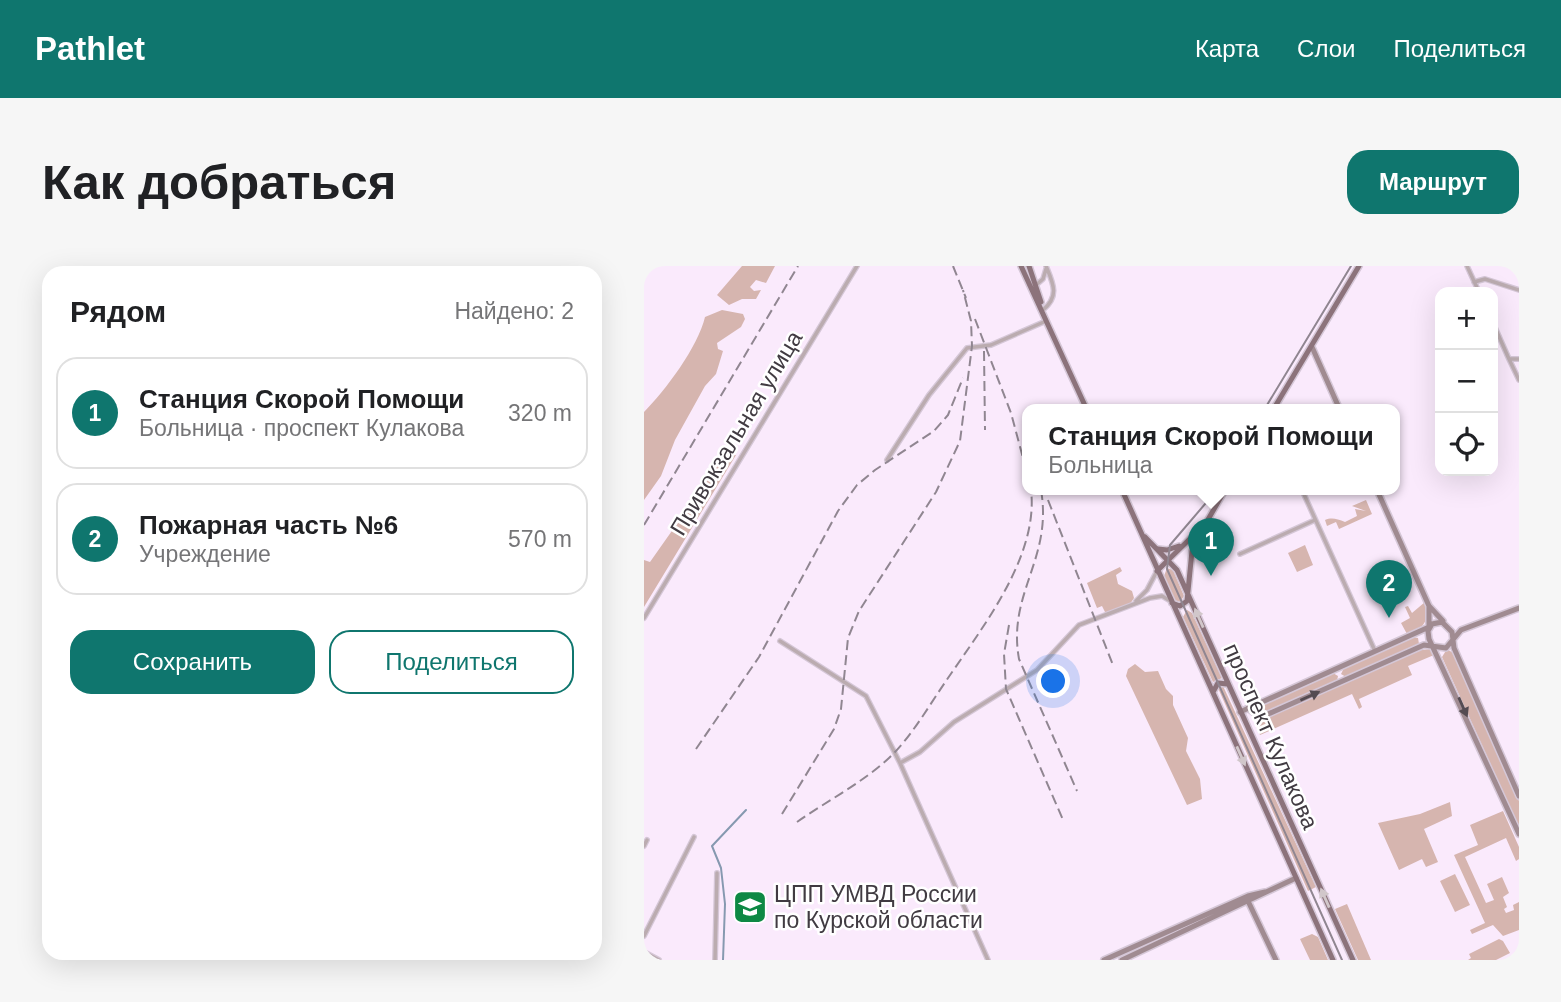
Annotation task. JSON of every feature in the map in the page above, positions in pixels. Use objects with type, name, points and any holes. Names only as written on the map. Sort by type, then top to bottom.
[{"type":"main road","points":[[1021,266],[1034,286]]},
{"type":"main road","points":[[1029,266],[1043,309],[1084,404]]},
{"type":"main road","points":[[1277,404],[1359,266]]},
{"type":"main road","points":[[1124,495],[1159,569]]},
{"type":"main road","points":[[1159,569],[1206,523],[1222,495]]},
{"type":"main road","name":"проспект Кулакова","points":[[1206,523],[1192,551],[1188,595],[1353,960]]},
{"type":"main road","points":[[1139,529],[1177,570],[1188,595],[1183,605],[1172,603]]},
{"type":"main road","points":[[1152,546],[1168,550],[1190,538]]},
{"type":"main road","points":[[1159,569],[1170,564],[1177,570]]},
{"type":"main road","name":"проспект Кулакова","points":[[1159,569],[1333,960]]},
{"type":"main road","points":[[1213,694],[1214,687],[1219,682],[1229,687]]},
{"type":"street","name":"Привокзальная улица","points":[[644,618],[857,266]]},
{"type":"street","points":[[1034,286],[1043,279],[1046,266]]},
{"type":"street","points":[[1043,309],[1054,299],[1055,292],[1046,266]]},
{"type":"street","points":[[1467,266],[1476,287]]},
{"type":"street","points":[[1474,282],[1485,279],[1519,290]]},
{"type":"street","points":[[887,460],[929,395],[967,348],[990,345],[1048,321]]},
{"type":"street","points":[[1498,334],[1519,380]]},
{"type":"street","points":[[1312,347],[1337,404]]},
{"type":"street","points":[[1509,359],[1519,359]]},
{"type":"street","points":[[1304,495],[1375,651]]},
{"type":"street","points":[[1379,495],[1429,606],[1446,624],[1453,639],[1463,671],[1519,796]]},
{"type":"street","points":[[1240,554],[1315,520]]},
{"type":"street","points":[[1130,606],[1147,590],[1159,569]]},
{"type":"street","points":[[900,763],[919,752],[954,722],[1037,670],[1079,625],[1156,596],[1172,603]]},
{"type":"street","points":[[1429,606],[1428,635],[1519,834]]},
{"type":"street","points":[[1248,708],[1258,715],[1266,715],[1424,645],[1446,648],[1461,631],[1519,608]]},
{"type":"street","points":[[1240,712],[1437,621],[1461,631]]},
{"type":"street","points":[[780,641],[866,696],[900,763],[988,960]]},
{"type":"street","points":[[644,936],[694,837]]},
{"type":"street","points":[[644,846],[647,840]]},
{"type":"street","points":[[715,960],[717,873]]},
{"type":"street","points":[[1104,960],[1296,878]]},
{"type":"street","points":[[1122,960],[1249,899]]},
{"type":"street","points":[[1249,899],[1276,960]]},
{"type":"street","points":[[644,952],[659,960]]},
{"type":"shaded area","points":[[742,266],[775,266],[766,283],[756,280],[750,287],[754,291],[761,290],[756,299],[742,299],[729,305],[717,295]]},
{"type":"shaded area","points":[[722,310],[743,314],[745,319],[741,327],[717,343],[718,349],[723,351],[716,374],[705,386],[675,440],[661,476],[644,500],[644,412],[680,368],[705,317]]},
{"type":"shaded area","points":[[726,454],[736,455],[644,607],[644,560],[650,562]]},
{"type":"shaded area","points":[[1366,500],[1372,514],[1339,529],[1336,522],[1327,526],[1325,520],[1345,522],[1357,516],[1355,509],[1366,511],[1352,506]]},
{"type":"shaded area","points":[[1305,545],[1313,565],[1297,572],[1288,553]]},
{"type":"shaded area","points":[[1120,567],[1122,571],[1116,575],[1118,584],[1132,591],[1134,598],[1130,604],[1106,614],[1102,606],[1097,608],[1087,583]]},
{"type":"shaded area","points":[[1167,568],[1173,570],[1184,596],[1180,602],[1174,600],[1164,576]]},
{"type":"shaded area","points":[[1425,602],[1425,622],[1418,630],[1407,634],[1401,623],[1410,618],[1405,607],[1408,606],[1412,613]]},
{"type":"shaded area","points":[[1187,610],[1192,613],[1222,678],[1213,682],[1183,617]]},
{"type":"shaded area","points":[[1413,637],[1418,638],[1419,644],[1346,677],[1341,674],[1344,668]]},
{"type":"shaded area","points":[[1430,649],[1434,655],[1408,666],[1412,675],[1359,699],[1362,707],[1359,709],[1352,694],[1260,735],[1255,723],[1421,650]]},
{"type":"shaded area","points":[[1447,649],[1453,653],[1519,801],[1519,827],[1442,657]]},
{"type":"shaded area","points":[[1135,664],[1145,672],[1158,671],[1166,689],[1173,696],[1173,705],[1188,738],[1186,751],[1200,779],[1202,799],[1187,805],[1126,676],[1128,669]]},
{"type":"shaded area","points":[[1333,673],[1338,676],[1337,681],[1265,714],[1259,711],[1260,706]]},
{"type":"shaded area","points":[[1223,686],[1316,887],[1308,891],[1218,688]]},
{"type":"shaded area","points":[[1450,802],[1452,816],[1424,829],[1438,862],[1426,867],[1422,859],[1399,870],[1378,823],[1420,814]]},
{"type":"shaded area","points":[[1503,811],[1519,847],[1519,859],[1516,861],[1506,838],[1465,857],[1486,903],[1494,900],[1487,884],[1502,877],[1509,893],[1503,897],[1506,913],[1514,910],[1513,905],[1519,902],[1519,930],[1503,936],[1493,925],[1472,934],[1470,930],[1485,923],[1454,855],[1478,845],[1470,825]]},
{"type":"shaded area","points":[[1455,874],[1470,905],[1455,912],[1440,881]]},
{"type":"shaded area","points":[[1347,904],[1371,960],[1358,960],[1335,909]]},
{"type":"shaded area","points":[[1312,934],[1318,937],[1328,960],[1310,960],[1300,939]]},
{"type":"shaded area","points":[[1499,939],[1510,953],[1496,960],[1468,960],[1471,958],[1469,954]]},
{"type":"waterway","points":[[723,960],[725,904],[721,868],[712,846],[746,810]]},
{"type":"tram line","points":[[1268,404],[1351,266]]},
{"type":"tram line","points":[[1213,495],[1170,545],[1167,569],[1342,960]]},
{"type":"railway","points":[[644,525],[798,266]]},
{"type":"railway","points":[[953,266],[966,298]]},
{"type":"railway","points":[[782,814],[834,729],[841,709],[848,638],[859,611],[936,492],[960,441],[972,346],[971,321],[963,290]]},
{"type":"railway","points":[[975,319],[1011,413],[1022,454]]},
{"type":"railway","points":[[984,351],[985,430]]},
{"type":"railway","points":[[696,749],[759,657],[838,511],[857,485],[934,431],[948,415],[963,378]]},
{"type":"railway","points":[[797,822],[879,767],[919,721],[1005,591],[1026,541],[1031,515],[1031,495]]},
{"type":"railway","points":[[1041,495],[1041,536],[1019,614],[1019,659],[1077,791]]},
{"type":"railway","points":[[1048,500],[1113,665]]},
{"type":"railway","points":[[1009,625],[1004,654],[1006,689],[1064,822]]},
{"type":"place","name":"Станция Скорой Помощи","points":[[1211,576]]},
{"type":"place","name":"Пожарная часть №6","points":[[1389,618]]},
{"type":"place","name":"ЦПП УМВД России по Курской области","points":[[750,907]]}]
